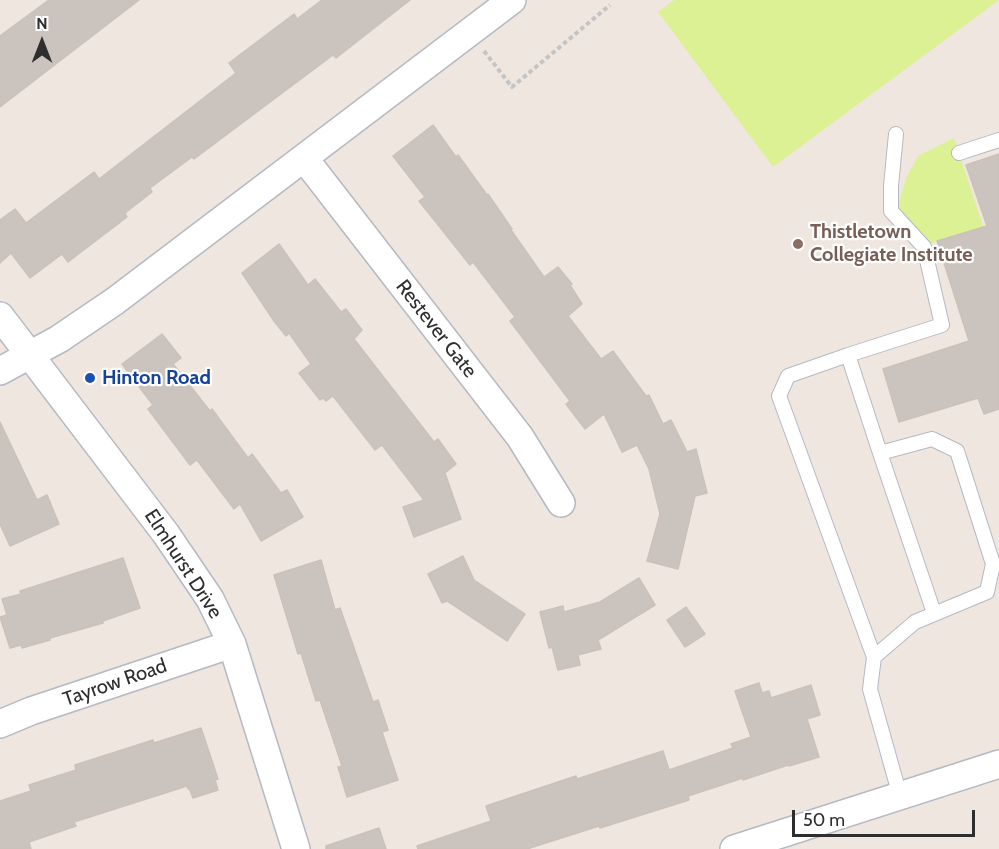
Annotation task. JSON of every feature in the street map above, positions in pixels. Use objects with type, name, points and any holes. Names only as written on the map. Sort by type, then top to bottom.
[{"type":"street","points":[[0,371],[31,355],[115,301],[512,0]]},
{"type":"street","name":"Restever Gate","points":[[304,159],[520,437],[561,503]]},
{"type":"street","name":"Elmhurst Drive","points":[[0,316],[166,534],[210,599],[232,644],[296,849]]},
{"type":"street","name":"Tayrow Road","points":[[0,724],[31,711],[232,644]]},
{"type":"street","points":[[734,849],[999,764]]},
{"type":"lane","points":[[896,134],[891,211],[924,247],[942,326],[788,376],[779,396],[874,657],[870,689],[900,796]]},
{"type":"lane","points":[[960,153],[999,140]]},
{"type":"lane","points":[[848,355],[934,613]]},
{"type":"lane","points":[[874,657],[915,622],[993,590],[993,564],[957,451],[932,439],[880,453]]},
{"type":"path","points":[[469,33],[512,87],[610,5]]},
{"type":"green space","points":[[674,0],[999,0],[773,167],[658,12]]},
{"type":"green space","points":[[954,138],[984,229],[937,241],[924,247],[895,215],[906,178],[918,156]]},
{"type":"building","points":[[49,0],[139,0],[0,107],[0,36]]},
{"type":"building","points":[[322,0],[410,0],[336,58],[333,55],[194,159],[192,157],[150,188],[152,192],[125,213],[127,217],[68,262],[62,254],[30,278],[11,253],[0,263],[0,220],[15,209],[26,223],[94,172],[99,179],[236,73],[229,63],[294,14],[297,19]]},
{"type":"building","points":[[433,125],[456,157],[458,155],[488,194],[544,277],[558,267],[572,284],[570,285],[582,304],[568,316],[601,359],[613,351],[646,396],[649,395],[663,424],[671,420],[687,452],[696,449],[707,493],[695,496],[678,569],[647,561],[660,514],[649,469],[637,445],[622,452],[604,414],[585,429],[566,404],[570,401],[510,321],[515,317],[473,262],[470,265],[419,201],[425,197],[393,156]]},
{"type":"building","points":[[999,154],[999,409],[984,414],[978,398],[899,422],[883,369],[969,341],[937,241],[987,226],[966,165]]},
{"type":"building","points":[[279,244],[308,285],[315,279],[341,312],[346,309],[362,330],[354,339],[434,442],[438,439],[456,464],[445,473],[461,519],[414,537],[403,507],[424,500],[382,445],[375,450],[333,396],[326,401],[323,398],[320,400],[299,373],[311,364],[289,333],[286,336],[274,321],[242,273]]},
{"type":"building","points":[[162,334],[181,358],[173,364],[210,411],[212,409],[248,458],[252,454],[281,493],[287,490],[303,517],[261,541],[240,504],[234,509],[197,460],[190,465],[148,409],[153,405],[122,364]]},
{"type":"building","points":[[0,422],[37,500],[47,495],[59,524],[10,546],[0,524]]},
{"type":"building","points":[[463,556],[474,580],[525,614],[507,641],[447,601],[442,603],[428,574]]},
{"type":"building","points":[[123,558],[140,608],[103,621],[103,623],[50,638],[50,640],[22,648],[21,645],[10,648],[0,617],[7,615],[2,599],[21,594],[20,591]]},
{"type":"building","points":[[321,560],[335,610],[340,608],[373,702],[378,700],[388,730],[382,732],[398,780],[347,797],[338,767],[342,766],[320,700],[316,701],[301,653],[298,654],[274,575]]},
{"type":"building","points":[[639,578],[655,605],[598,640],[601,649],[578,655],[580,665],[558,670],[552,647],[549,648],[540,612],[563,606],[564,612],[600,602]]},
{"type":"building","points":[[686,607],[705,634],[685,647],[667,620]]},
{"type":"building","points":[[759,683],[762,693],[769,691],[771,698],[811,685],[820,715],[807,719],[819,757],[743,780],[743,778],[688,796],[689,800],[527,849],[418,849],[417,846],[491,821],[486,806],[576,776],[577,779],[663,751],[669,770],[733,748],[731,744],[751,737],[735,691]]},
{"type":"building","points":[[201,728],[218,779],[215,780],[218,790],[193,798],[187,786],[74,822],[76,826],[29,842],[31,849],[0,849],[0,801],[31,791],[29,785],[76,770],[75,765],[153,740],[154,743]]},
{"type":"building","points":[[379,828],[386,849],[326,849],[326,846]]},
{"type":"place","name":"Thistletown Collegiate Institute","points":[[798,244]]},
{"type":"place","name":"Hinton Road","points":[[90,378]]}]
